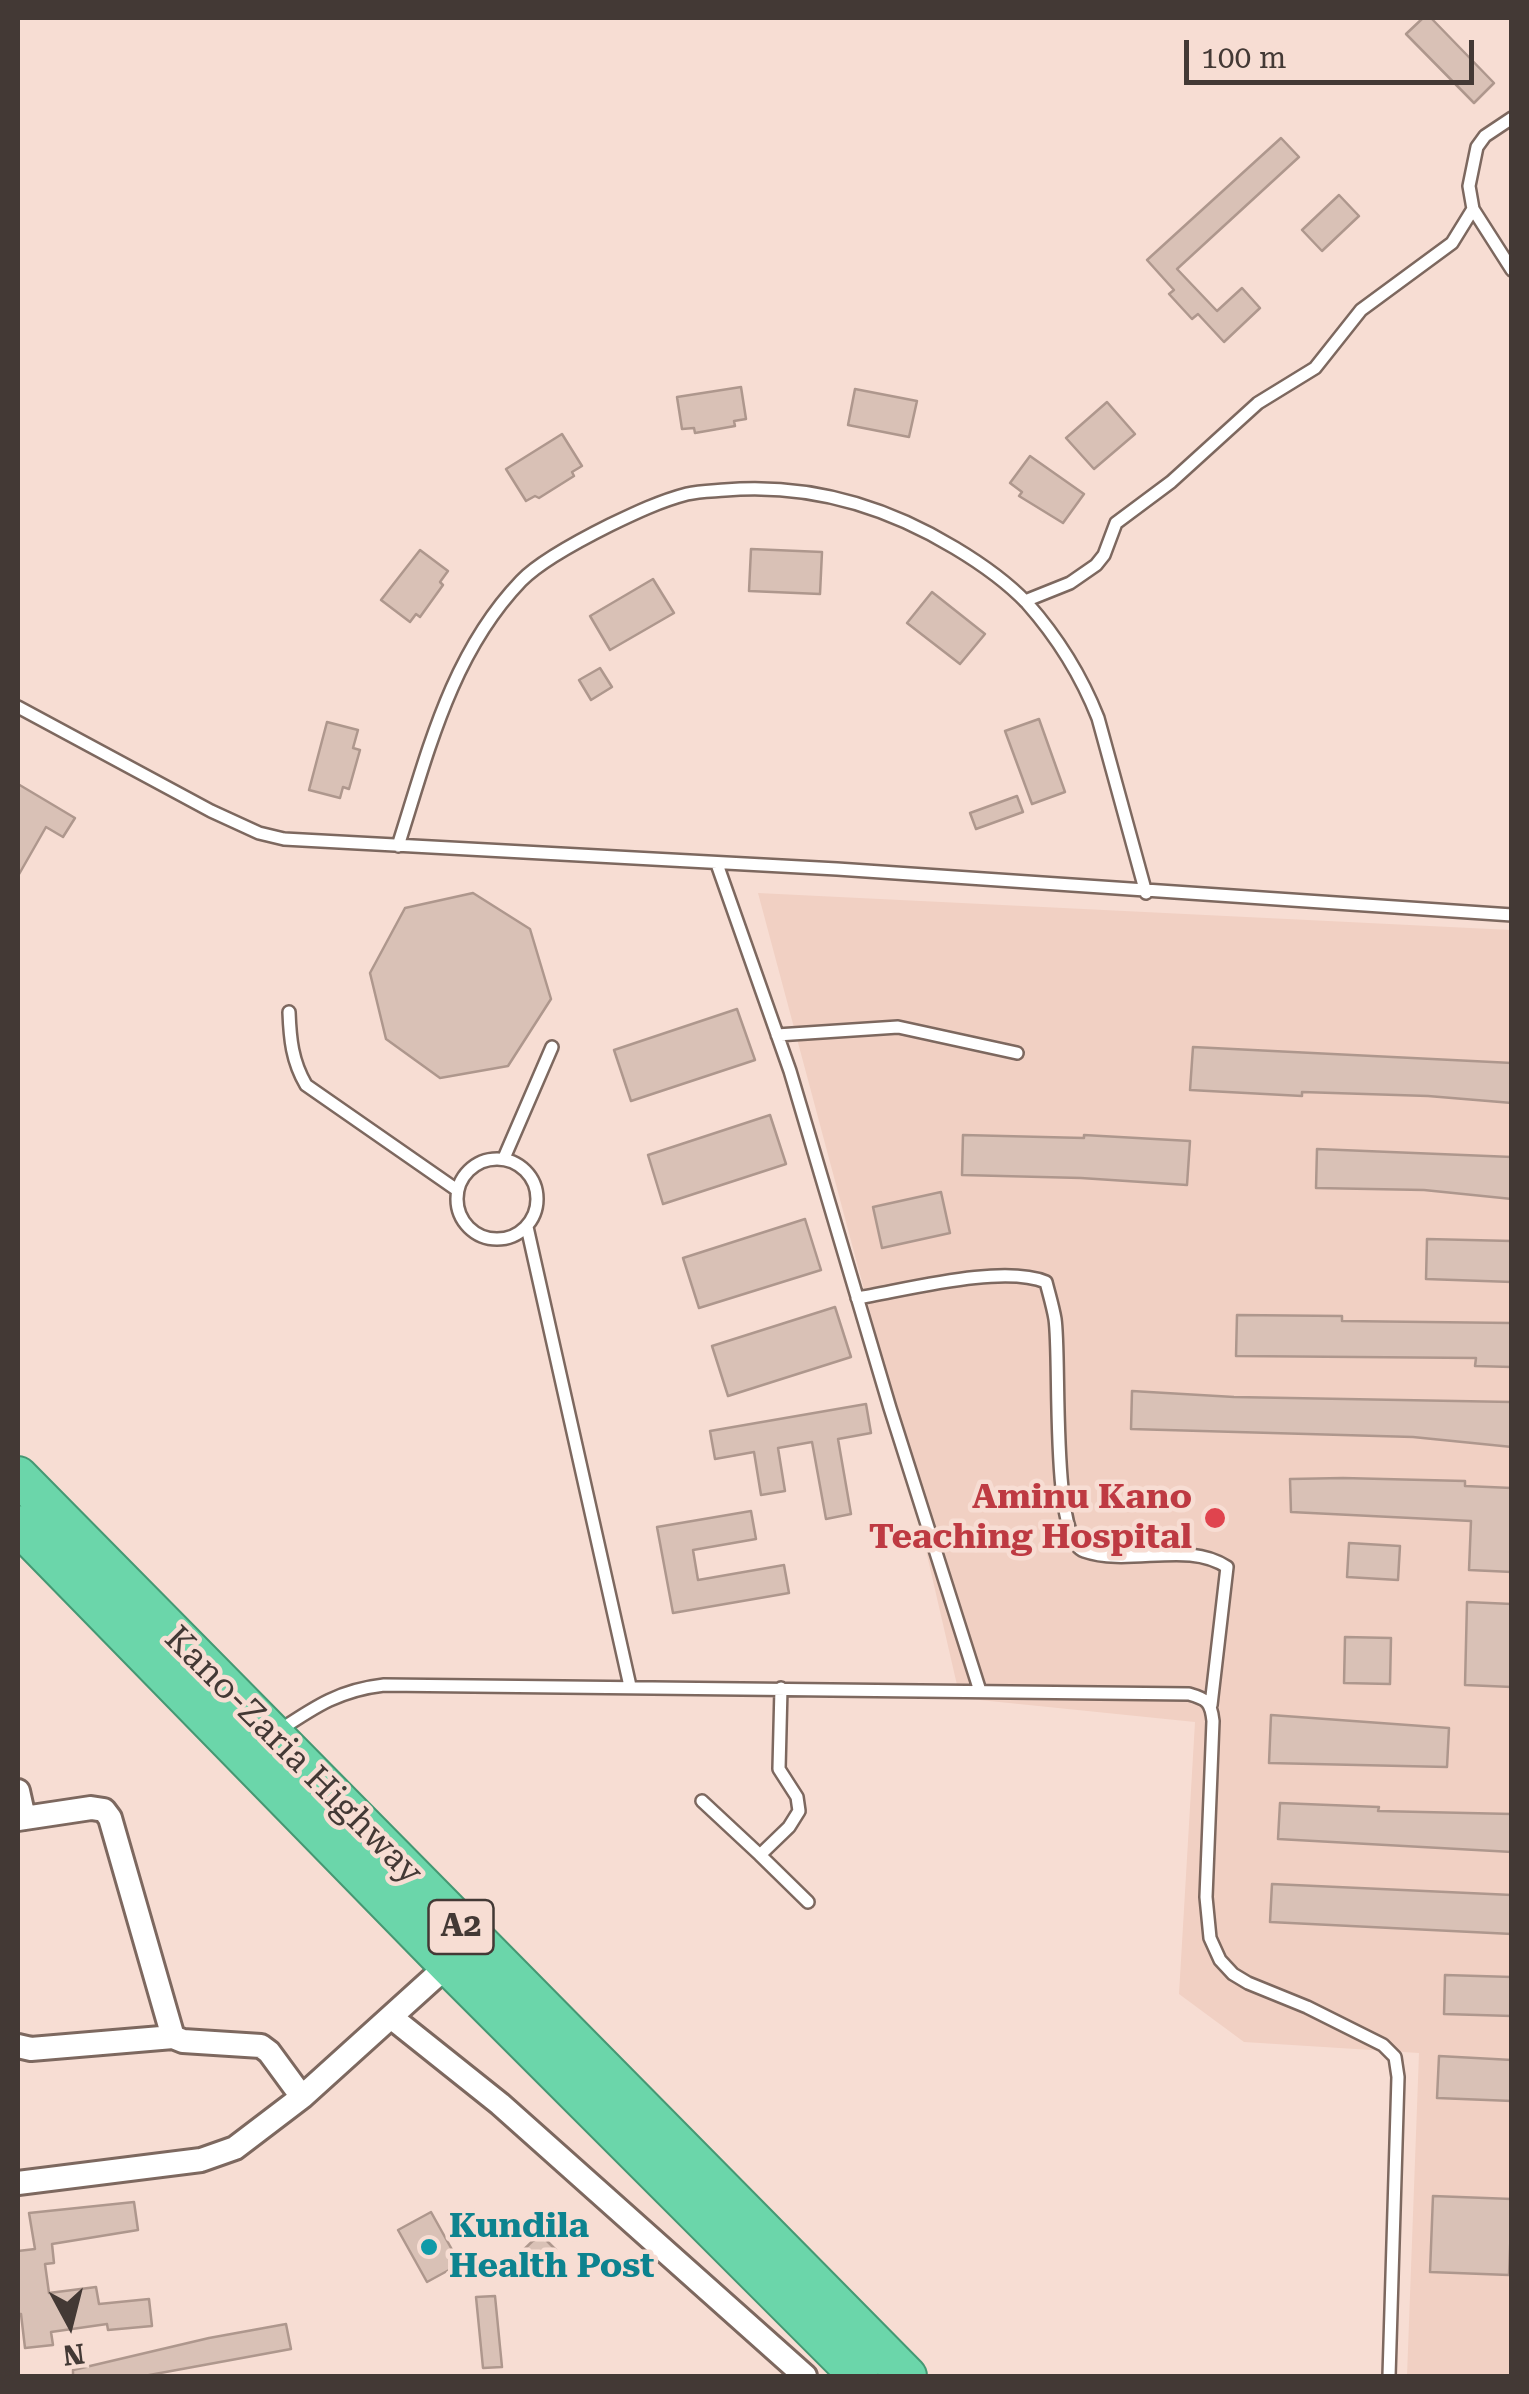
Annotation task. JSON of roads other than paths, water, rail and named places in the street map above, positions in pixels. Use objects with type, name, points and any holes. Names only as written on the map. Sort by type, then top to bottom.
[{"type":"highway","name":"Kano-Zaria Highway","points":[[18,1476],[907,2376]]},
{"type":"highway","name":"Kano-Zaria Highway","points":[[18,1525],[448,1965],[859,2376]]},
{"type":"street","points":[[18,1791],[21,1818],[91,1808],[104,1810],[110,1818],[173,2037]]},
{"type":"street","points":[[18,2183],[224,2154],[302,2097],[448,1965]]},
{"type":"street","points":[[391,2017],[500,2104],[805,2376]]},
{"type":"street","points":[[18,2046],[31,2049],[173,2037],[261,2046],[302,2097]]},
{"type":"lane","points":[[1512,118],[1485,136],[1477,147],[1469,186],[1473,209],[1512,270]]},
{"type":"lane","points":[[1025,601],[1070,584],[1096,565],[1116,524],[1171,482],[1258,402],[1315,368],[1362,310],[1452,243],[1473,209]]},
{"type":"lane","points":[[398,846],[446,695],[486,620],[524,577],[642,509],[690,493],[792,488],[868,505],[918,526],[962,553],[1025,601],[1072,661],[1093,704],[1146,892]]},
{"type":"lane","points":[[18,707],[210,811],[284,839],[1512,915]]},
{"type":"lane","points":[[717,864],[777,1035],[980,1691]]},
{"type":"lane","points":[[289,1012],[293,1054],[306,1084],[456,1190]]},
{"type":"lane","points":[[777,1035],[898,1027],[1017,1053]]},
{"type":"lane","points":[[504,1158],[552,1047]]},
{"type":"lane","points":[[504,1158],[525,1169],[536,1187],[537,1208],[527,1227],[509,1238],[488,1239],[469,1229],[457,1211],[456,1190],[466,1171],[485,1160],[504,1158]]},
{"type":"lane","points":[[527,1227],[630,1686]]},
{"type":"lane","points":[[857,1298],[984,1278],[1029,1275],[1046,1282],[1056,1320],[1062,1498],[1070,1538],[1079,1550],[1101,1555],[1210,1556],[1228,1567],[1211,1705],[1206,1897],[1210,1938],[1220,1960],[1233,1974],[1384,2045],[1395,2057],[1398,2076],[1389,2376]]},
{"type":"lane","points":[[272,1735],[329,1698],[359,1688],[423,1684],[1188,1694],[1205,1698],[1211,1705]]},
{"type":"lane","points":[[760,1855],[788,1828],[799,1811],[796,1797],[779,1768],[781,1688]]},
{"type":"lane","points":[[702,1801],[808,1902]]},
{"type":"place","name":"Aminu Kano Teaching Hospital","points":[[1215,1518]]},
{"type":"place","name":"Kundila Health Post","points":[[429,2247]]}]
